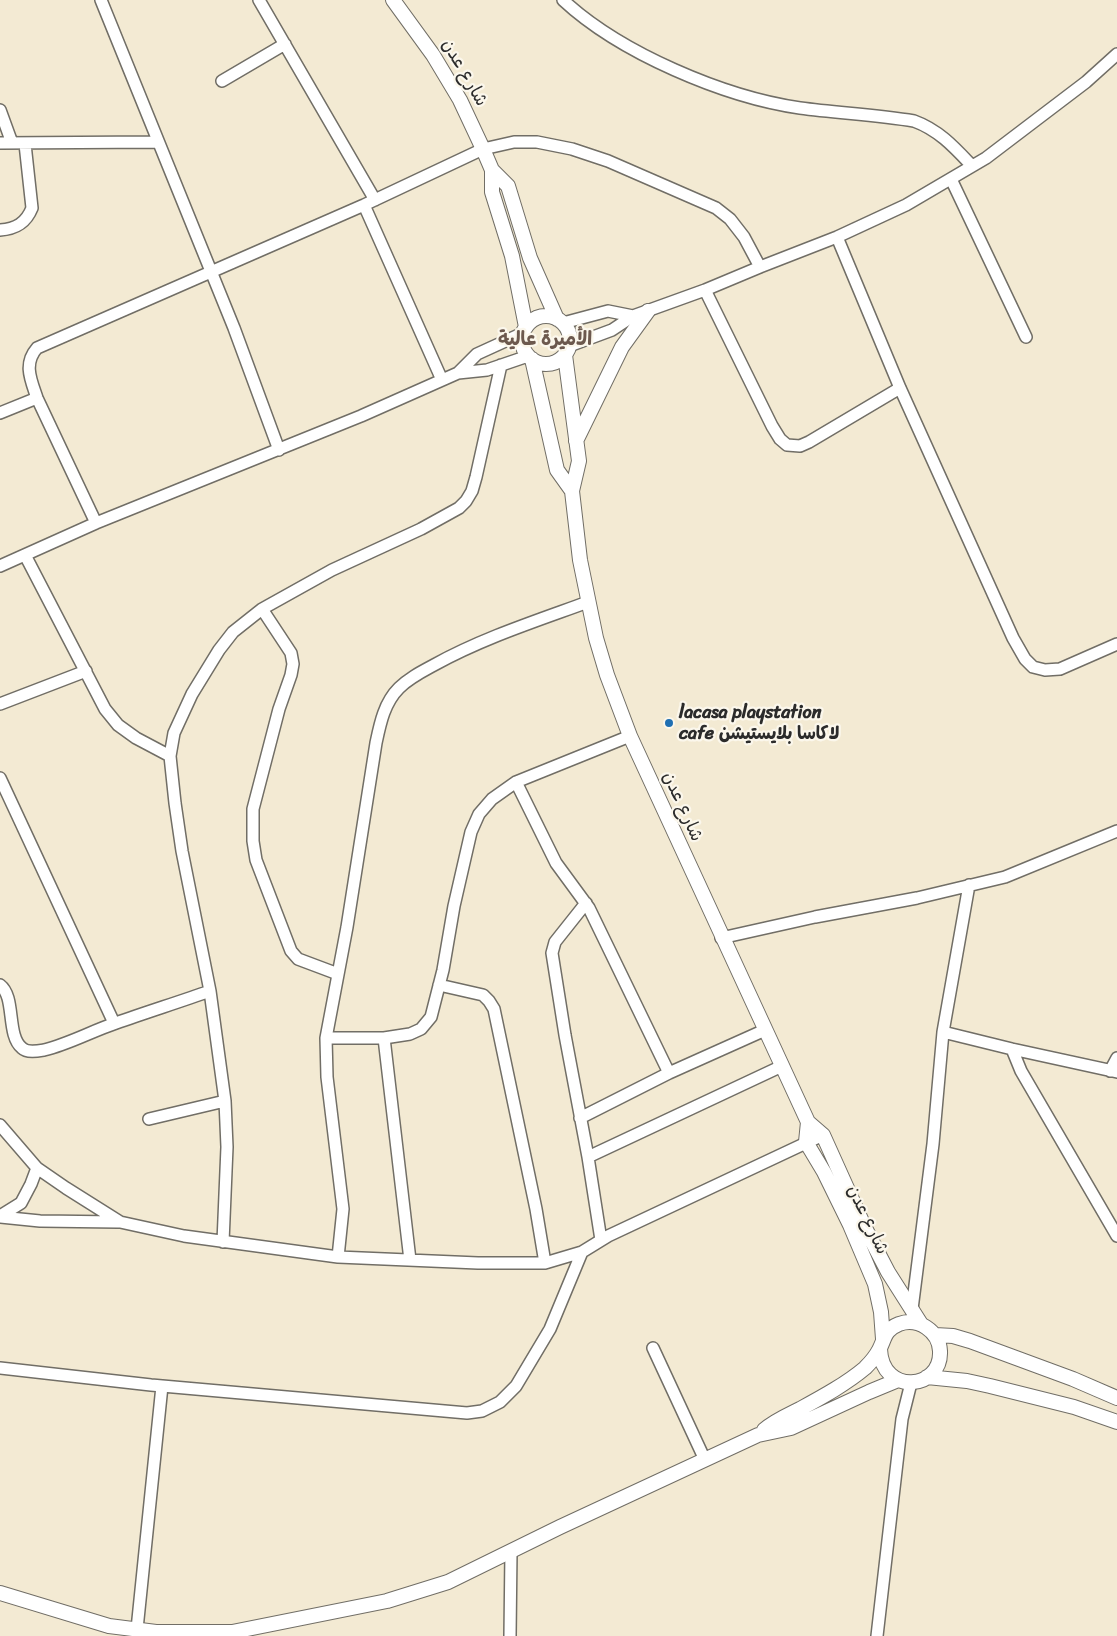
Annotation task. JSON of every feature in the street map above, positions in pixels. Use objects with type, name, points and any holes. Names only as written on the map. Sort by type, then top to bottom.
[{"type":"street","points":[[101,0],[247,362],[279,450]]},
{"type":"street","points":[[259,0],[375,200]]},
{"type":"street","name":"شارع عدن","points":[[393,0],[433,55],[460,100],[492,170],[508,186],[530,258],[560,321]]},
{"type":"street","points":[[563,0],[593,23],[634,50],[729,92],[799,108],[914,121],[927,126],[940,135],[972,166]]},
{"type":"street","points":[[222,81],[286,44]]},
{"type":"street","points":[[525,330],[523,345],[530,357],[544,363],[555,362],[567,350],[612,330],[633,316],[705,290],[837,237],[906,205],[986,158],[1086,82],[1117,54]]},
{"type":"street","points":[[0,110],[12,143]]},
{"type":"street","points":[[0,144],[157,142]]},
{"type":"street","points":[[96,523],[37,398],[30,376],[29,363],[31,355],[37,348],[364,205],[483,149],[514,142],[537,142],[572,149],[608,161],[688,194],[716,208],[730,219],[744,237],[760,267]]},
{"type":"street","points":[[0,230],[10,230],[22,224],[28,218],[32,208],[25,144]]},
{"type":"street","name":"شارع عدن","points":[[492,170],[492,192],[512,256],[525,330]]},
{"type":"street","points":[[951,179],[1026,337]]},
{"type":"street","points":[[364,205],[442,380]]},
{"type":"street","points":[[837,237],[900,388],[1013,638],[1025,659],[1034,667],[1045,670],[1060,669],[1117,644]]},
{"type":"street","points":[[705,290],[772,426],[780,439],[787,445],[800,446],[809,442],[900,388]]},
{"type":"street","points":[[560,321],[608,311],[633,316]]},
{"type":"street","points":[[576,442],[622,347],[648,311]]},
{"type":"street","points":[[458,373],[477,354],[525,330],[532,321],[540,317],[549,316],[560,321],[568,330],[570,338],[567,350]]},
{"type":"street","name":"شارع عدن","points":[[567,350],[579,461],[572,491],[580,560],[599,647],[630,736],[808,1122],[823,1135],[868,1234],[888,1272],[921,1324]]},
{"type":"street","points":[[0,566],[96,523],[279,450],[458,373],[487,370],[530,357]]},
{"type":"street","name":"شارع عدن","points":[[530,357],[557,470],[572,491]]},
{"type":"street","points":[[222,1242],[227,1157],[225,1101],[210,991],[182,851],[170,756],[174,733],[192,694],[219,650],[233,632],[262,609],[332,570],[421,529],[459,508],[466,501],[472,492],[476,477],[501,365]]},
{"type":"street","points":[[0,414],[37,398]]},
{"type":"street","points":[[25,555],[105,709],[118,725],[136,738],[170,756]]},
{"type":"street","points":[[338,1257],[343,1209],[327,1077],[326,1038],[347,927],[381,718],[388,703],[398,689],[411,678],[451,656],[498,635],[588,602]]},
{"type":"street","points":[[262,609],[291,653],[293,664],[291,675],[278,709],[253,809],[252,841],[256,860],[291,951],[298,959],[338,974]]},
{"type":"street","points":[[0,704],[86,671]]},
{"type":"street","points":[[326,1038],[384,1038],[410,1034],[421,1029],[431,1017],[471,832],[479,814],[492,800],[516,782],[630,736]]},
{"type":"street","points":[[0,778],[114,1023]]},
{"type":"street","points":[[516,782],[556,863],[586,903],[669,1073]]},
{"type":"street","points":[[722,938],[815,917],[917,898],[1005,877],[1117,831]]},
{"type":"street","points":[[912,1309],[933,1144],[944,1032],[969,885]]},
{"type":"street","points":[[586,903],[555,942],[552,953],[564,1035],[588,1157],[601,1240]]},
{"type":"street","points":[[0,985],[6,991],[15,1038],[21,1048],[28,1051],[42,1050],[66,1044],[114,1023],[210,991]]},
{"type":"street","points":[[439,985],[483,995],[494,1009],[534,1200],[545,1263]]},
{"type":"street","points":[[580,1118],[669,1073],[765,1030]]},
{"type":"street","points":[[944,1032],[1113,1072],[1117,1058]]},
{"type":"street","points":[[384,1038],[410,1260]]},
{"type":"street","points":[[1012,1049],[1021,1071],[1117,1236]]},
{"type":"street","points":[[588,1157],[782,1066]]},
{"type":"street","points":[[149,1119],[225,1101]]},
{"type":"street","points":[[806,1142],[808,1122]]},
{"type":"street","points":[[0,1125],[37,1168],[120,1222]]},
{"type":"street","points":[[0,1216],[40,1221],[120,1222],[222,1242],[338,1257],[478,1263],[545,1263],[582,1252],[601,1240],[823,1135]]},
{"type":"street","name":"شارع عدن","points":[[806,1142],[824,1172],[850,1225],[875,1284],[881,1312],[881,1344]]},
{"type":"street","points":[[0,1216],[21,1203],[37,1168]]},
{"type":"street","points":[[0,1368],[162,1386],[467,1414],[482,1411],[500,1402],[516,1386],[550,1329],[582,1252]]},
{"type":"street","points":[[758,1435],[767,1427],[815,1401],[866,1367],[887,1333],[899,1324],[914,1322],[921,1324],[935,1335],[939,1342],[940,1358],[938,1365],[927,1378]]},
{"type":"street","points":[[935,1335],[953,1336],[970,1341],[1117,1398]]},
{"type":"street","points":[[881,1344],[880,1359],[884,1368],[890,1375],[905,1382]]},
{"type":"street","points":[[652,1348],[705,1460]]},
{"type":"street","points":[[0,1593],[109,1626],[156,1632],[232,1632],[387,1601],[448,1582],[511,1550],[758,1435],[791,1428],[869,1392],[905,1382],[927,1378],[967,1381],[1074,1407],[1117,1422]]},
{"type":"street","points":[[877,1636],[905,1382]]},
{"type":"street","points":[[137,1629],[162,1386]]},
{"type":"street","points":[[510,1636],[511,1550]]},
{"type":"place","name":"lacasa playstation cafe لاكاسا بلايستيشن","points":[[669,723]]},
{"type":"district","name":"الأميرة عالية","points":[[545,340]]}]
